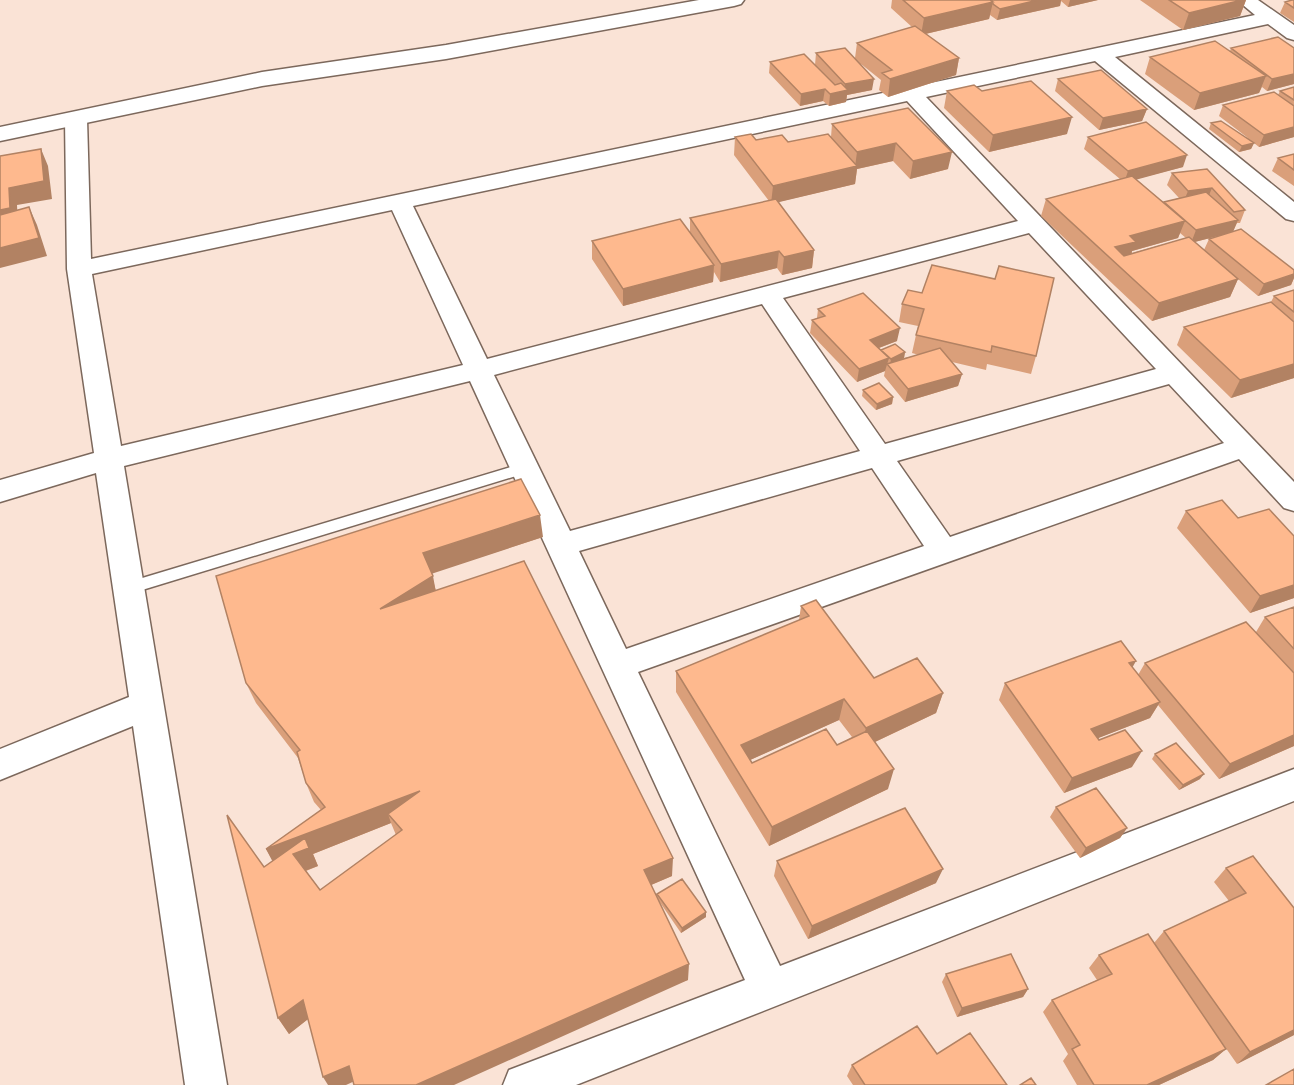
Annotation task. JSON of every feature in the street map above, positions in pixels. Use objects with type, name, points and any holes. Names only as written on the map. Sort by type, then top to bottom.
[{"type":"street","points":[[0,135],[262,79],[447,52],[734,0]]},
{"type":"street","points":[[1246,0],[1294,34]]},
{"type":"street","points":[[79,269],[1271,18]]},
{"type":"street","points":[[1099,54],[1294,214]]},
{"type":"street","points":[[911,93],[1294,500]]},
{"type":"street","points":[[76,119],[79,269],[206,1085]]},
{"type":"street","points":[[399,201],[770,989]]},
{"type":"street","points":[[0,491],[109,459],[478,370],[1034,224]]},
{"type":"street","points":[[768,294],[944,552]]},
{"type":"street","points":[[561,545],[1175,373]]},
{"type":"street","points":[[618,665],[1244,447]]},
{"type":"street","points":[[0,765],[147,705]]},
{"type":"street","points":[[524,1085],[1294,785]]},
{"type":"lane","points":[[129,588],[524,468]]},
{"type":"building","points":[[903,0],[990,0],[993,2],[924,18]]},
{"type":"building","points":[[990,0],[1038,0],[1000,9]]},
{"type":"building","points":[[1169,0],[1242,0],[1189,13]]},
{"type":"building","points":[[1292,0],[1294,0],[1294,8],[1285,2]]},
{"type":"building","points":[[915,26],[959,58],[890,79],[882,73],[892,70],[857,43]]},
{"type":"building","points":[[1278,37],[1294,48],[1294,74],[1272,79],[1231,48]]},
{"type":"building","points":[[1215,41],[1266,76],[1200,93],[1150,57]]},
{"type":"building","points":[[845,48],[874,79],[845,84],[816,53]]},
{"type":"building","points":[[804,54],[835,85],[841,83],[848,90],[830,94],[825,89],[801,94],[770,62]]},
{"type":"building","points":[[1101,70],[1147,109],[1103,118],[1058,79]]},
{"type":"building","points":[[1031,81],[1072,117],[993,135],[947,91],[974,85],[982,91]]},
{"type":"building","points":[[1294,87],[1294,100],[1280,91]]},
{"type":"building","points":[[1274,92],[1294,106],[1294,127],[1264,135],[1223,105]]},
{"type":"building","points":[[908,108],[952,152],[913,161],[896,143],[857,152],[832,124]]},
{"type":"building","points":[[1221,121],[1254,143],[1242,146],[1211,123]]},
{"type":"building","points":[[1146,122],[1187,155],[1128,171],[1088,137]]},
{"type":"building","points":[[751,134],[756,140],[782,135],[788,142],[828,134],[857,166],[773,186],[735,137]]},
{"type":"building","points":[[41,149],[44,181],[9,188],[10,208],[0,210],[0,156]]},
{"type":"building","points":[[1294,154],[1294,170],[1278,158]]},
{"type":"building","points":[[1207,169],[1245,210],[1234,212],[1212,188],[1188,191],[1172,173]]},
{"type":"building","points":[[1132,176],[1185,221],[1130,236],[1136,242],[1115,247],[1124,256],[1189,237],[1238,279],[1159,303],[1046,199]]},
{"type":"building","points":[[1206,192],[1238,220],[1196,230],[1164,202]]},
{"type":"building","points":[[776,199],[814,250],[784,257],[779,251],[721,264],[690,218]]},
{"type":"building","points":[[29,207],[39,238],[0,248],[0,215]]},
{"type":"building","points":[[680,219],[714,265],[623,289],[592,241]]},
{"type":"building","points":[[1241,229],[1294,270],[1294,274],[1264,284],[1209,239]]},
{"type":"building","points":[[932,265],[995,279],[999,266],[1054,278],[1036,356],[992,346],[991,352],[916,335],[924,309],[902,304],[908,290],[922,293]]},
{"type":"building","points":[[1294,290],[1294,312],[1274,296]]},
{"type":"building","points":[[863,293],[900,328],[870,340],[889,358],[859,369],[812,320],[825,316],[818,309]]},
{"type":"building","points":[[1271,302],[1294,322],[1294,364],[1240,380],[1184,327]]},
{"type":"building","points":[[895,344],[905,352],[891,359],[881,350]]},
{"type":"building","points":[[940,348],[962,374],[908,389],[887,364]]},
{"type":"building","points":[[879,383],[893,397],[877,404],[863,390]]},
{"type":"building","points":[[521,479],[540,515],[423,553],[433,576],[380,609],[524,561],[673,858],[644,870],[689,964],[416,1085],[354,1085],[349,1066],[323,1077],[303,1000],[278,1018],[227,815],[264,867],[305,838],[309,848],[293,854],[320,890],[402,830],[388,814],[420,791],[266,849],[325,807],[306,783],[297,752],[300,750],[246,683],[216,576]]},
{"type":"building","points":[[1222,500],[1238,518],[1269,509],[1294,536],[1294,585],[1260,596],[1186,511]]},
{"type":"building","points":[[816,600],[874,678],[917,658],[943,693],[866,728],[844,699],[741,745],[752,763],[826,729],[837,745],[867,731],[894,769],[772,827],[676,671],[809,616],[801,606]]},
{"type":"building","points":[[1294,607],[1294,649],[1265,617]]},
{"type":"building","points":[[1246,622],[1294,673],[1294,735],[1230,764],[1145,663]]},
{"type":"building","points":[[1121,641],[1136,661],[1129,663],[1160,702],[1091,729],[1099,740],[1125,730],[1142,751],[1072,778],[1005,683]]},
{"type":"building","points":[[1176,743],[1204,774],[1183,785],[1155,754]]},
{"type":"building","points":[[1096,788],[1127,828],[1086,848],[1056,807]]},
{"type":"building","points":[[905,808],[943,869],[812,926],[777,861]]},
{"type":"building","points":[[1253,856],[1294,908],[1294,1030],[1250,1052],[1164,931],[1246,893],[1226,868]]},
{"type":"building","points":[[682,879],[706,912],[682,928],[657,894]]},
{"type":"building","points":[[1148,934],[1226,1049],[1147,1085],[1094,1085],[1072,1049],[1080,1045],[1052,1000],[1112,974],[1099,955]]},
{"type":"building","points":[[1011,954],[1028,989],[962,1008],[946,974]]},
{"type":"building","points":[[917,1026],[937,1054],[970,1033],[1007,1085],[865,1085],[852,1065]]},
{"type":"building","points":[[1294,1069],[1294,1085],[1266,1085]]},
{"type":"building","points":[[1031,1078],[1036,1085],[1020,1085]]}]
